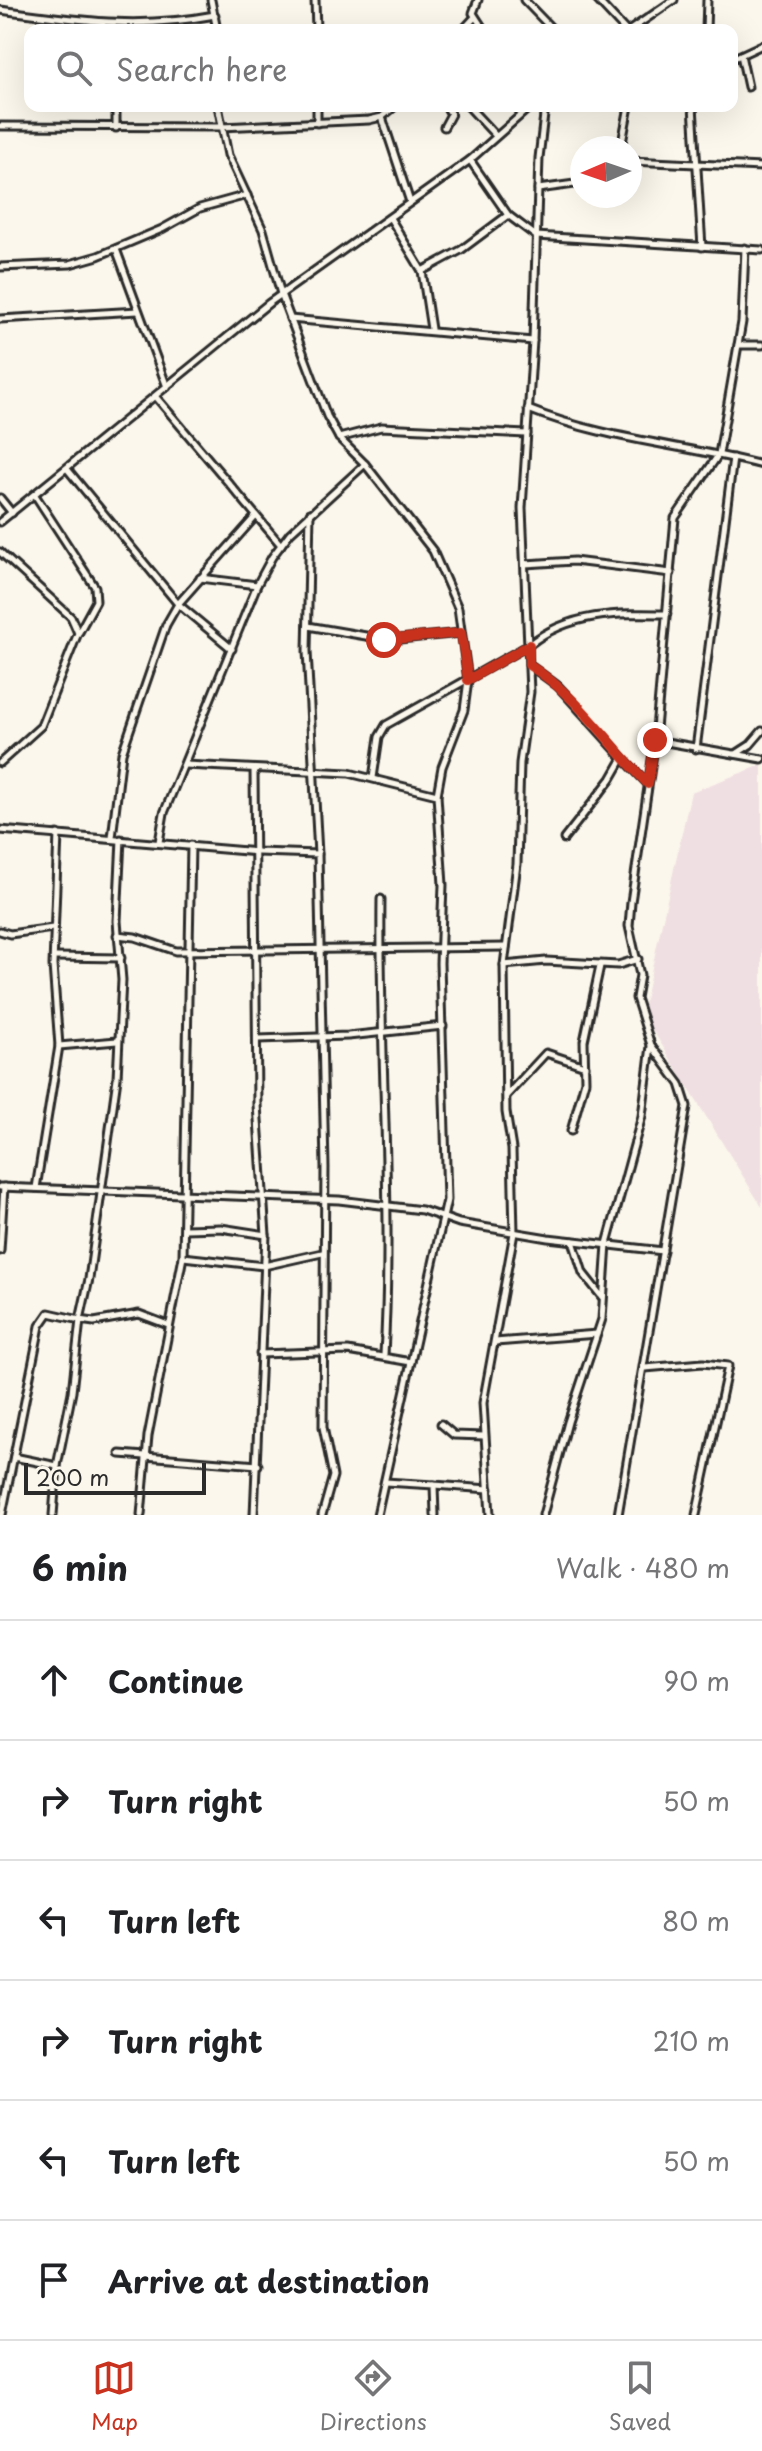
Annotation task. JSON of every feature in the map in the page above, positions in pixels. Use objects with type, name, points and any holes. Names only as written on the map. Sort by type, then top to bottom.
[{"type":"street","points":[[211,0],[216,24]]},
{"type":"street","points":[[315,0],[316,24]]},
{"type":"street","points":[[478,0],[474,6],[474,18],[479,24]]},
{"type":"street","points":[[524,0],[547,24]]},
{"type":"street","points":[[597,0],[622,24]]},
{"type":"street","points":[[637,24],[674,0]]},
{"type":"street","points":[[706,24],[707,0]]},
{"type":"street","points":[[0,10],[96,24]]},
{"type":"street","points":[[165,24],[215,15]]},
{"type":"street","points":[[468,24],[474,18]]},
{"type":"street","points":[[738,56],[762,45]]},
{"type":"street","points":[[741,55],[748,87]]},
{"type":"street","points":[[116,112],[116,128]]},
{"type":"street","points":[[219,112],[228,155],[276,265],[281,294],[327,416],[339,438],[365,464],[433,551],[454,594],[468,680],[464,710],[442,767],[437,795],[443,885],[440,947],[448,1164],[444,1216],[377,1515]]},
{"type":"street","points":[[317,112],[317,123]]},
{"type":"street","points":[[0,126],[221,127],[317,123],[382,117],[388,112]]},
{"type":"street","points":[[444,127],[450,112]]},
{"type":"street","points":[[474,112],[496,136]]},
{"type":"street","points":[[0,522],[68,470],[281,294],[470,160],[524,112]]},
{"type":"street","points":[[490,1515],[483,1403],[514,1233],[506,1096],[504,965],[517,864],[519,773],[530,692],[522,508],[544,112]]},
{"type":"street","points":[[622,136],[626,112]]},
{"type":"street","points":[[693,112],[702,247]]},
{"type":"street","points":[[382,117],[410,202]]},
{"type":"street","points":[[470,160],[508,215],[536,236],[762,250]]},
{"type":"street","points":[[642,161],[762,167]]},
{"type":"street","points":[[538,189],[570,185]]},
{"type":"street","points":[[0,267],[70,264],[116,249],[200,208],[247,195]]},
{"type":"street","points":[[422,271],[461,250],[508,215]]},
{"type":"street","points":[[390,218],[422,271],[431,329]]},
{"type":"street","points":[[618,1515],[687,1106],[680,1084],[651,1045],[636,998],[640,975],[629,926],[655,740],[675,518],[719,454],[738,345],[745,248]]},
{"type":"street","points":[[116,249],[167,387]]},
{"type":"street","points":[[0,319],[138,311]]},
{"type":"street","points":[[290,319],[431,329],[533,341]]},
{"type":"street","points":[[738,345],[762,345]]},
{"type":"street","points":[[156,397],[281,545]]},
{"type":"street","points":[[528,409],[611,433],[762,465]]},
{"type":"street","points":[[339,438],[381,427],[527,434]]},
{"type":"street","points":[[696,749],[733,458]]},
{"type":"street","points":[[159,842],[164,813],[257,585],[281,545],[310,513],[365,464]]},
{"type":"street","points":[[68,470],[178,604],[232,649]]},
{"type":"street","points":[[0,763],[41,726],[78,633],[96,601],[95,587],[35,495]]},
{"type":"street","points":[[0,498],[12,513]]},
{"type":"street","points":[[310,513],[308,626],[322,1036],[323,1427],[333,1476],[322,1515]]},
{"type":"street","points":[[112,838],[122,753],[166,625],[178,604],[256,516]]},
{"type":"street","points":[[0,552],[71,617],[78,633]]},
{"type":"street","points":[[525,564],[574,561],[672,573]]},
{"type":"street","points":[[200,578],[257,585]]},
{"type":"street","points":[[373,778],[379,737],[386,725],[420,702],[468,680],[544,633],[574,620],[612,613],[667,614]]},
{"type":"street","points":[[308,626],[389,640],[461,633]]},
{"type":"street","points":[[529,665],[558,686],[648,784]]},
{"type":"street","points":[[734,755],[750,745],[762,731]]},
{"type":"street","points":[[655,740],[762,759]]},
{"type":"street","points":[[564,839],[611,779],[623,758]]},
{"type":"street","points":[[185,765],[373,778],[437,795]]},
{"type":"street","points":[[254,769],[257,1105],[266,1235],[254,1515]]},
{"type":"street","points":[[0,830],[256,852],[318,854]]},
{"type":"street","points":[[36,1188],[59,1046],[53,1000],[58,834]]},
{"type":"street","points":[[53,1515],[57,1466],[72,1392],[117,1078],[121,839]]},
{"type":"street","points":[[141,1515],[146,1453],[183,1257],[191,845]]},
{"type":"street","points":[[381,899],[381,1032],[387,1102],[386,1205],[389,1247],[384,1355]]},
{"type":"street","points":[[0,931],[10,934],[53,928]]},
{"type":"street","points":[[117,935],[144,939],[162,949],[189,952],[506,947]]},
{"type":"street","points":[[56,957],[121,958]]},
{"type":"street","points":[[504,965],[546,961],[600,966],[638,959]]},
{"type":"street","points":[[571,1131],[585,1066],[584,1041],[600,966]]},
{"type":"street","points":[[258,1039],[443,1026]]},
{"type":"street","points":[[59,1046],[117,1041]]},
{"type":"street","points":[[543,1515],[597,1334],[607,1244],[642,1116],[651,1045]]},
{"type":"street","points":[[506,1096],[546,1053],[585,1066]]},
{"type":"street","points":[[0,1251],[2,1187],[386,1205],[514,1233],[663,1251]]},
{"type":"street","points":[[185,1229],[221,1228],[266,1235]]},
{"type":"street","points":[[573,1241],[583,1273],[603,1298]]},
{"type":"street","points":[[183,1257],[264,1266],[322,1253]]},
{"type":"street","points":[[2,1515],[44,1318],[55,1312],[94,1322],[139,1314],[168,1325]]},
{"type":"street","points":[[495,1342],[597,1334]]},
{"type":"street","points":[[260,1354],[325,1352],[384,1355],[411,1362]]},
{"type":"street","points":[[645,1368],[703,1363],[728,1366],[696,1515]]},
{"type":"street","points":[[441,1424],[454,1435],[484,1436]]},
{"type":"street","points":[[120,1454],[146,1453],[258,1465]]},
{"type":"street","points":[[14,1457],[57,1466]]},
{"type":"street","points":[[385,1482],[489,1489]]},
{"type":"street","points":[[434,1485],[435,1515]]},
{"type":"shaded area","points":[[762,765],[762,1207],[642,1013],[691,792]]},
{"type":"route","points":[[384,640],[461,633],[468,680],[529,645],[529,665],[558,686],[648,784],[655,740]]}]
